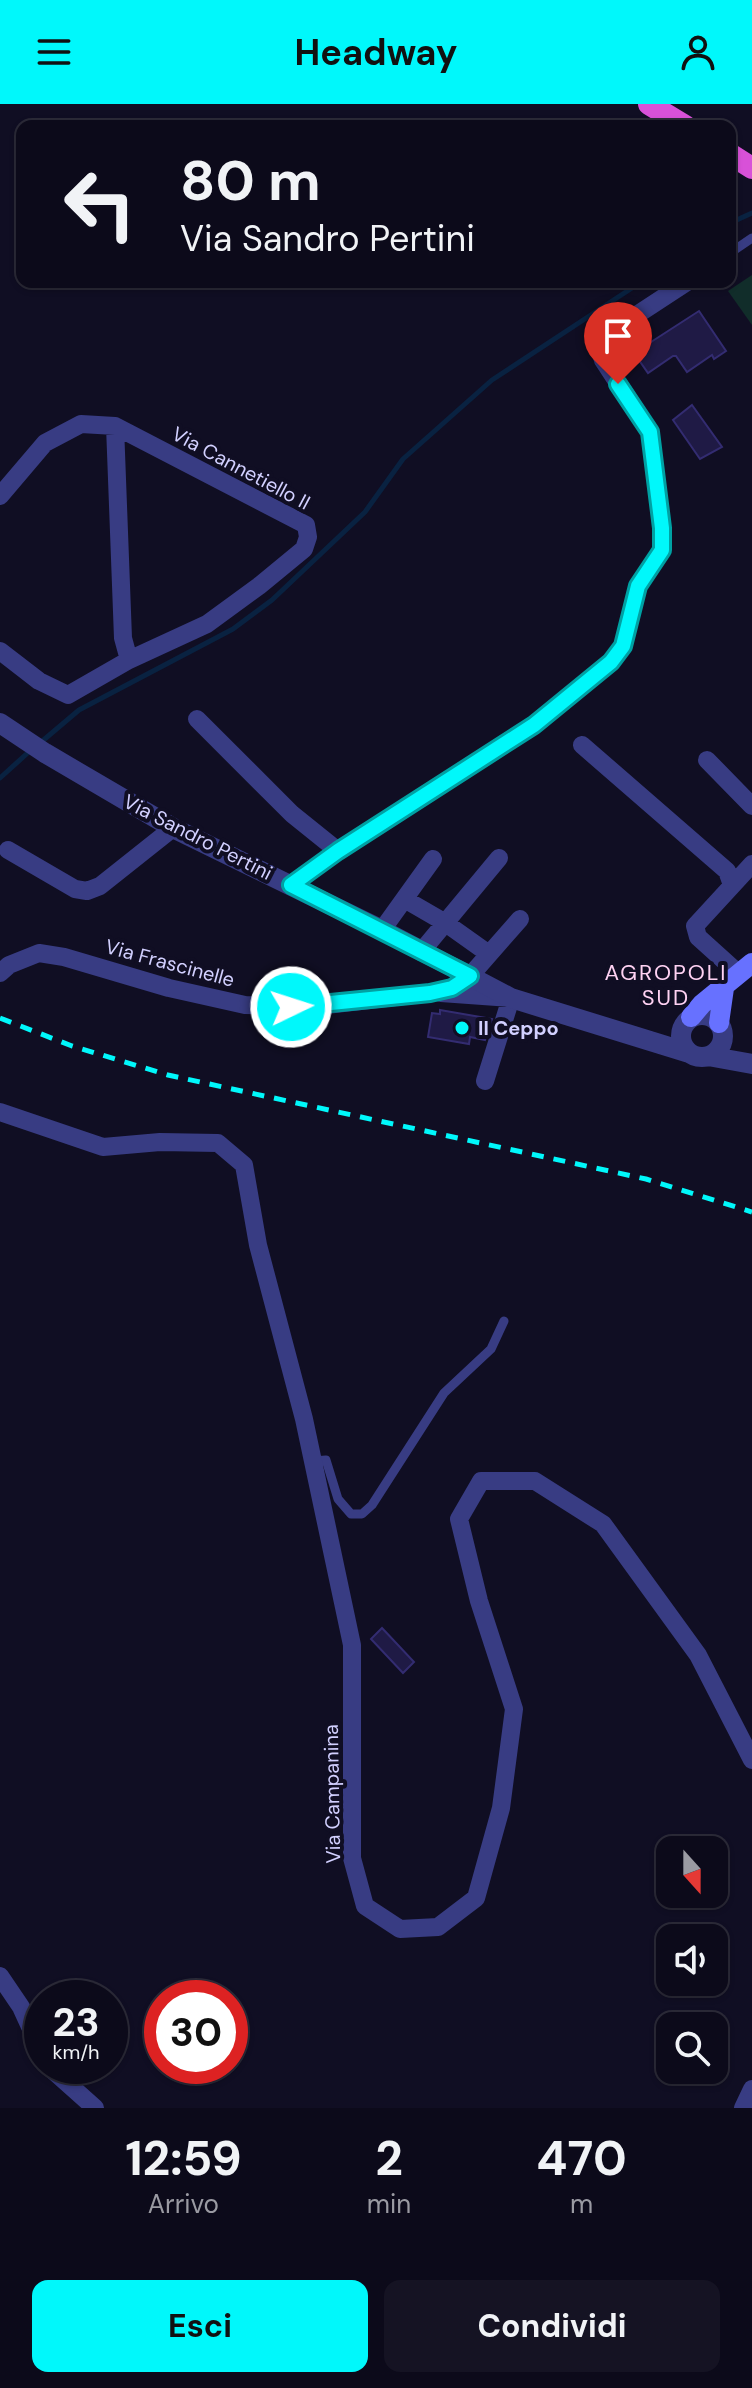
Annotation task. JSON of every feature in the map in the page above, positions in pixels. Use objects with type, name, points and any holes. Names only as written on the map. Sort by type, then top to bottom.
[{"type":"highway","points":[[649,104],[675,120]]},
{"type":"main road","points":[[688,1020],[702,1004],[738,975]]},
{"type":"main road","points":[[721,1028],[738,975]]},
{"type":"street","points":[[291,885],[338,851],[534,725],[611,662],[623,646],[638,586],[662,550],[662,528],[650,432],[603,360],[599,347],[603,337],[678,288]]},
{"type":"street","name":"Via Cannetiello II","points":[[0,496],[45,443],[81,424],[115,426],[306,525],[308,537],[304,549],[207,624],[129,660],[68,695],[39,681],[0,651]]},
{"type":"street","points":[[115,426],[123,638],[129,660]]},
{"type":"street","points":[[197,719],[292,814],[338,851]]},
{"type":"street","name":"Via Sandro Pertini","points":[[0,723],[25,741],[173,828],[382,930],[511,998],[698,1055],[752,1064]]},
{"type":"street","points":[[582,745],[727,871],[732,885]]},
{"type":"street","points":[[707,760],[752,806]]},
{"type":"street","points":[[8,850],[75,889],[87,891],[100,886],[173,828]]},
{"type":"street","points":[[433,990],[441,970],[428,956],[444,922],[499,858]]},
{"type":"street","points":[[382,930],[433,859]]},
{"type":"street","points":[[738,975],[698,937],[695,929],[697,923],[752,864]]},
{"type":"street","points":[[406,900],[489,954]]},
{"type":"street","name":"Via Frascinelle","points":[[433,990],[450,975],[464,973],[489,954],[520,919]]},
{"type":"street","name":"Via Frascinelle","points":[[0,973],[9,965],[39,953],[245,1005],[309,1007],[433,990],[511,998]]},
{"type":"street","points":[[485,1081],[511,998]]},
{"type":"street","points":[[640,1037],[703,1014],[752,1054]]},
{"type":"street","points":[[688,1020],[681,1042],[698,1055],[721,1044],[721,1028]]},
{"type":"street","name":"Via Campanina","points":[[0,1112],[103,1147],[160,1142],[218,1143],[244,1165],[258,1245],[313,1461],[352,1645],[352,1858],[365,1906],[400,1929],[438,1927],[476,1898],[497,1823],[514,1709],[479,1601],[459,1519],[481,1481],[535,1481],[603,1524],[698,1655],[752,1760]]},
{"type":"street","points":[[0,1976],[24,2014]]},
{"type":"street","points":[[68,2084],[95,2108]]},
{"type":"street","points":[[743,2108],[752,2089]]},
{"type":"lane","points":[[313,1461],[326,1460],[338,1499],[351,1514],[362,1514],[372,1505],[444,1393],[491,1349],[504,1321]]},
{"type":"green space","points":[[752,275],[752,325],[728,291]]},
{"type":"building","points":[[699,311],[726,351],[714,359],[712,355],[687,372],[673,356],[648,373],[634,353]]},
{"type":"building","points":[[692,405],[722,447],[700,459],[673,420]]},
{"type":"building","name":"Il Ceppo","points":[[440,1010],[492,1019],[485,1040],[470,1037],[469,1044],[428,1037],[432,1013],[440,1014]]},
{"type":"building","points":[[382,1628],[414,1662],[403,1673],[371,1639]]},
{"type":"waterway","points":[[736,220],[752,213]]},
{"type":"waterway","points":[[40,743],[79,710],[233,629],[272,600],[365,512],[403,459],[492,380],[632,288]]},
{"type":"waterway","points":[[0,778],[32,749]]},
{"type":"railway","points":[[0,1018],[72,1046],[168,1075],[646,1179],[752,1212]]},
{"type":"place","name":"Il Ceppo","points":[[462,1028]]},
{"type":"district","name":"AGROPOLI SUD","points":[[666,984]]},
{"type":"route","points":[[291,1007],[430,993],[452,988],[470,976],[291,885],[338,851],[534,725],[611,662],[623,646],[638,586],[662,550],[662,528],[650,432],[618,384]]}]
